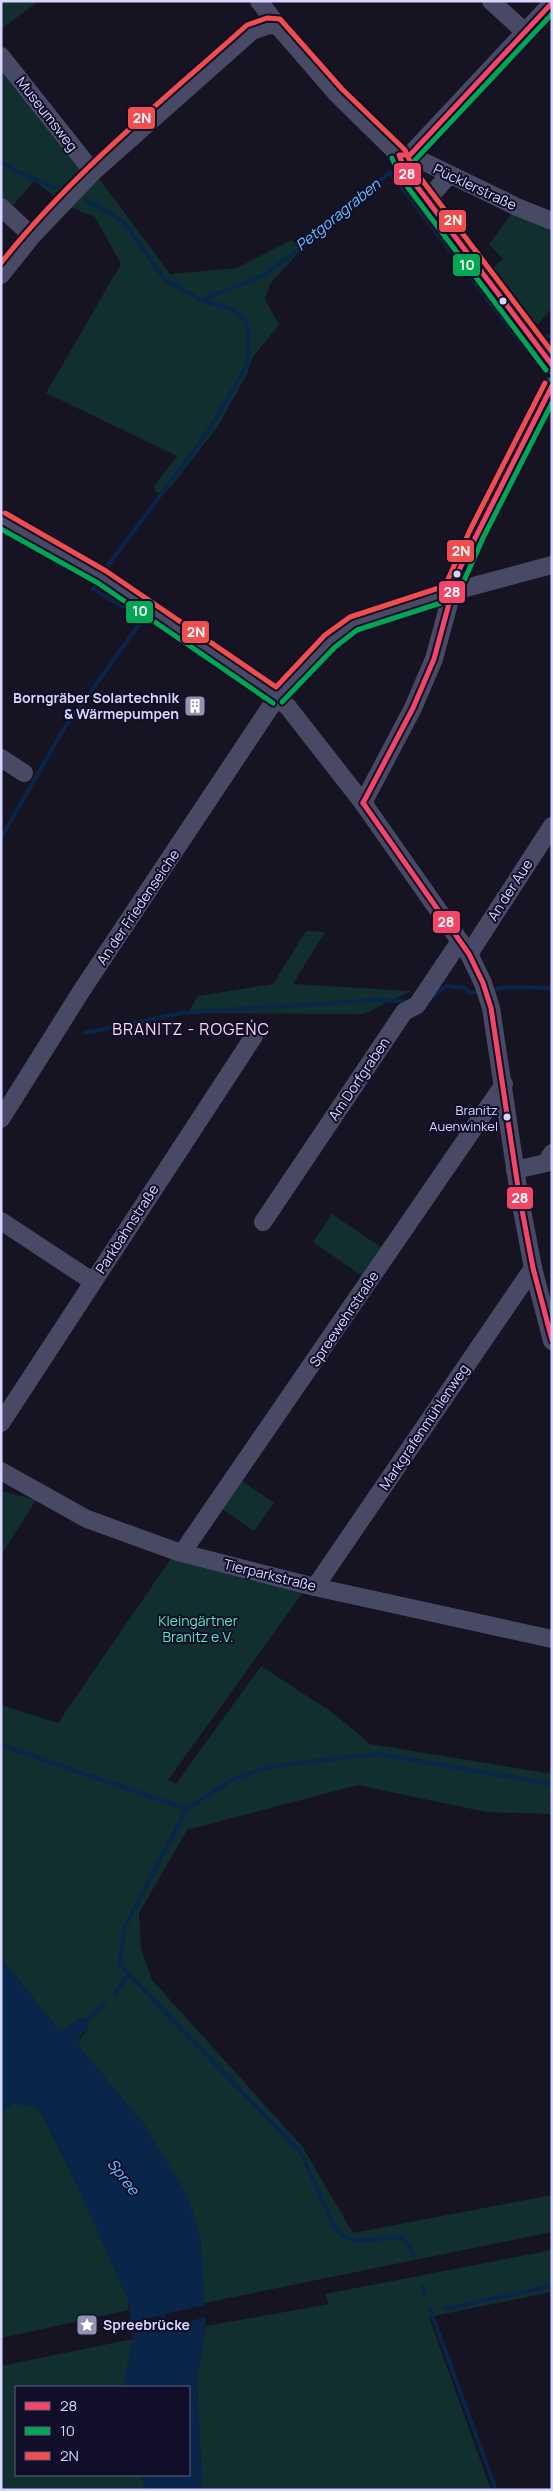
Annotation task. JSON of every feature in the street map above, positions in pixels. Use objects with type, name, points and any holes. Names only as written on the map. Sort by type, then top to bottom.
[{"type":"street","points":[[259,1],[278,26],[337,94],[381,138],[404,155],[406,172],[531,341],[552,365]]},
{"type":"street","points":[[491,1],[525,32]]},
{"type":"street","points":[[404,155],[552,3]]},
{"type":"street","points":[[1,275],[32,236],[92,172],[252,31],[270,25],[278,26]]},
{"type":"street","name":"Museumsweg","points":[[1,56],[92,172]]},
{"type":"street","name":"Pücklerstraße","points":[[404,155],[552,221]]},
{"type":"street","points":[[427,200],[449,175]]},
{"type":"street","points":[[1,207],[32,236]]},
{"type":"street","points":[[363,803],[413,708],[434,659],[457,574],[552,386]]},
{"type":"street","points":[[1,520],[102,577],[245,673],[288,707],[363,803],[464,947],[483,983],[491,1008],[504,1084],[515,1170],[533,1268],[552,1341]]},
{"type":"street","name":"An der Friedenseiche","points":[[1,1119],[88,982],[277,697],[330,641],[354,623],[451,592],[552,565]]},
{"type":"street","points":[[1,758],[24,773]]},
{"type":"street","name":"An der Aue","points":[[464,947],[552,826]]},
{"type":"street","name":"Am Dorfgraben","points":[[263,1222],[404,1012],[417,1005],[464,947]]},
{"type":"street","name":"Parkbahnstraße","points":[[1,1423],[92,1281],[254,1036]]},
{"type":"street","name":"Spreewehrstraße","points":[[182,1553],[504,1084]]},
{"type":"street","points":[[515,1170],[546,1163],[552,1153]]},
{"type":"street","points":[[1,1220],[92,1281]]},
{"type":"street","name":"Markgrafenmühlenweg","points":[[315,1587],[533,1268]]},
{"type":"street","name":"Tierparkstraße","points":[[1,1471],[87,1519],[182,1553],[315,1587],[552,1639]]},
{"type":"green space","points":[[1,1],[39,1],[1,29]]},
{"type":"green space","points":[[1,61],[86,171],[57,198],[34,181],[10,209],[1,202]]},
{"type":"green space","points":[[97,176],[170,274],[237,268],[291,240],[302,249],[270,284],[265,299],[279,325],[252,358],[247,374],[218,426],[169,489],[157,493],[154,486],[177,456],[46,393],[121,264],[95,217],[67,206]]},
{"type":"green space","points":[[514,210],[552,226],[552,308],[531,332],[513,299],[488,272],[503,259],[489,244]]},
{"type":"green space","points":[[306,931],[325,932],[293,984],[411,991],[364,1014],[188,1013],[198,996],[273,984]]},
{"type":"green space","points":[[332,1214],[385,1250],[365,1278],[313,1242]]},
{"type":"green space","points":[[239,1479],[274,1503],[254,1531],[219,1507]]},
{"type":"green space","points":[[1,1491],[36,1500],[1,1555]]},
{"type":"green space","name":"Kleingärtner Branitz e.V.","points":[[172,1557],[304,1591],[168,1780],[176,1784],[261,1666],[333,1713],[370,1744],[552,1774],[552,1814],[486,1812],[358,1785],[187,1830],[139,1913],[141,1948],[152,1980],[302,2146],[353,2233],[552,2195],[552,2232],[204,2303],[200,2237],[145,2126],[77,2044],[89,2026],[81,2017],[65,2029],[58,2029],[1,1958],[1,1705],[58,1723]]},
{"type":"green space","points":[[14,2103],[38,2108],[96,2227],[128,2299],[129,2310],[1,2338],[1,2113]]},
{"type":"green space","points":[[552,2250],[552,2292],[429,2317],[491,2490],[202,2490],[197,2379],[206,2326],[329,2304],[325,2294]]},
{"type":"green space","points":[[133,2339],[123,2386],[15,2386],[15,2476],[142,2476],[145,2490],[1,2490],[1,2366]]},
{"type":"water","name":"Spree","points":[[1,1958],[58,2029],[65,2029],[81,2017],[89,2026],[77,2044],[145,2126],[188,2196],[200,2237],[206,2326],[197,2379],[202,2490],[145,2490],[142,2476],[190,2476],[190,2386],[123,2386],[133,2339],[128,2299],[61,2151],[38,2108],[14,2103],[1,2113]]},
{"type":"pier","points":[[206,2305],[208,2317],[165,2326],[165,2314]]},
{"type":"pier","points":[[162,2315],[163,2327],[130,2334],[129,2323]]},
{"type":"waterway","name":"Petgoragraben","points":[[1,162],[16,171],[55,188]]},
{"type":"waterway","name":"Petgoragraben","points":[[87,201],[123,221],[165,280],[201,300],[263,276],[298,250],[390,172],[521,343],[527,340]]},
{"type":"waterway","points":[[103,572],[209,430],[247,365],[249,332],[244,319],[232,309],[201,300]]},
{"type":"waterway","name":"Petgoragraben","points":[[537,334],[552,337]]},
{"type":"waterway","points":[[1,838],[63,730],[143,619],[93,589],[98,580]]},
{"type":"waterway","points":[[429,999],[446,986],[465,988],[470,993],[480,991]]},
{"type":"waterway","points":[[489,990],[509,987],[552,988]]},
{"type":"waterway","points":[[85,1033],[181,1013],[377,1000],[408,1002]]},
{"type":"waterway","points":[[1,1745],[187,1809],[124,1928],[120,1965],[301,2153],[335,2228],[346,2237],[355,2240],[363,2241],[389,2237],[404,2240],[409,2246],[413,2257]]},
{"type":"waterway","points":[[187,1809],[231,1780],[272,1766],[378,1754],[552,1784]]},
{"type":"waterway","points":[[115,1994],[129,1974]]},
{"type":"waterway","points":[[82,2025],[104,2004]]},
{"type":"waterway","points":[[423,2286],[425,2294]]},
{"type":"waterway","points":[[444,2309],[552,2286]]},
{"type":"waterway","points":[[430,2309],[496,2490]]},
{"type":"transit line","name":"28","points":[[552,3],[410,155],[399,155],[406,172],[552,365]]},
{"type":"transit line","name":"10","points":[[415,160],[552,14]]},
{"type":"transit line","name":"2N","points":[[1,263],[28,230],[88,168],[247,25],[267,18],[280,19],[342,89],[405,150],[413,168],[552,352]]},
{"type":"transit line","name":"10","points":[[392,158],[400,177],[546,370]]},
{"type":"transit line","name":"2N","points":[[5,513],[106,571],[276,687],[325,635],[350,617],[445,586],[470,530],[545,383]]},
{"type":"transit line","name":"28","points":[[363,803],[413,708],[434,659],[457,574],[552,386]]},
{"type":"transit line","name":"10","points":[[458,594],[484,536],[552,403]]},
{"type":"transit line","name":"10","points":[[1,529],[98,583],[273,703]]},
{"type":"transit line","name":"10","points":[[282,702],[335,647],[357,630],[453,599]]},
{"type":"transit line","name":"28","points":[[363,803],[469,954],[483,983],[491,1008],[519,1194],[533,1268],[552,1340]]},
{"type":"place","name":"Borngräber Solartechnik & Wärmepumpen","points":[[195,706]]},
{"type":"place","name":"Branitz Auenwinkel","points":[[507,1117]]},
{"type":"place","name":"Spreebrücke","points":[[87,2325]]},
{"type":"district","name":"BRANITZ - ROGEŃC","points":[[191,1029]]}]
